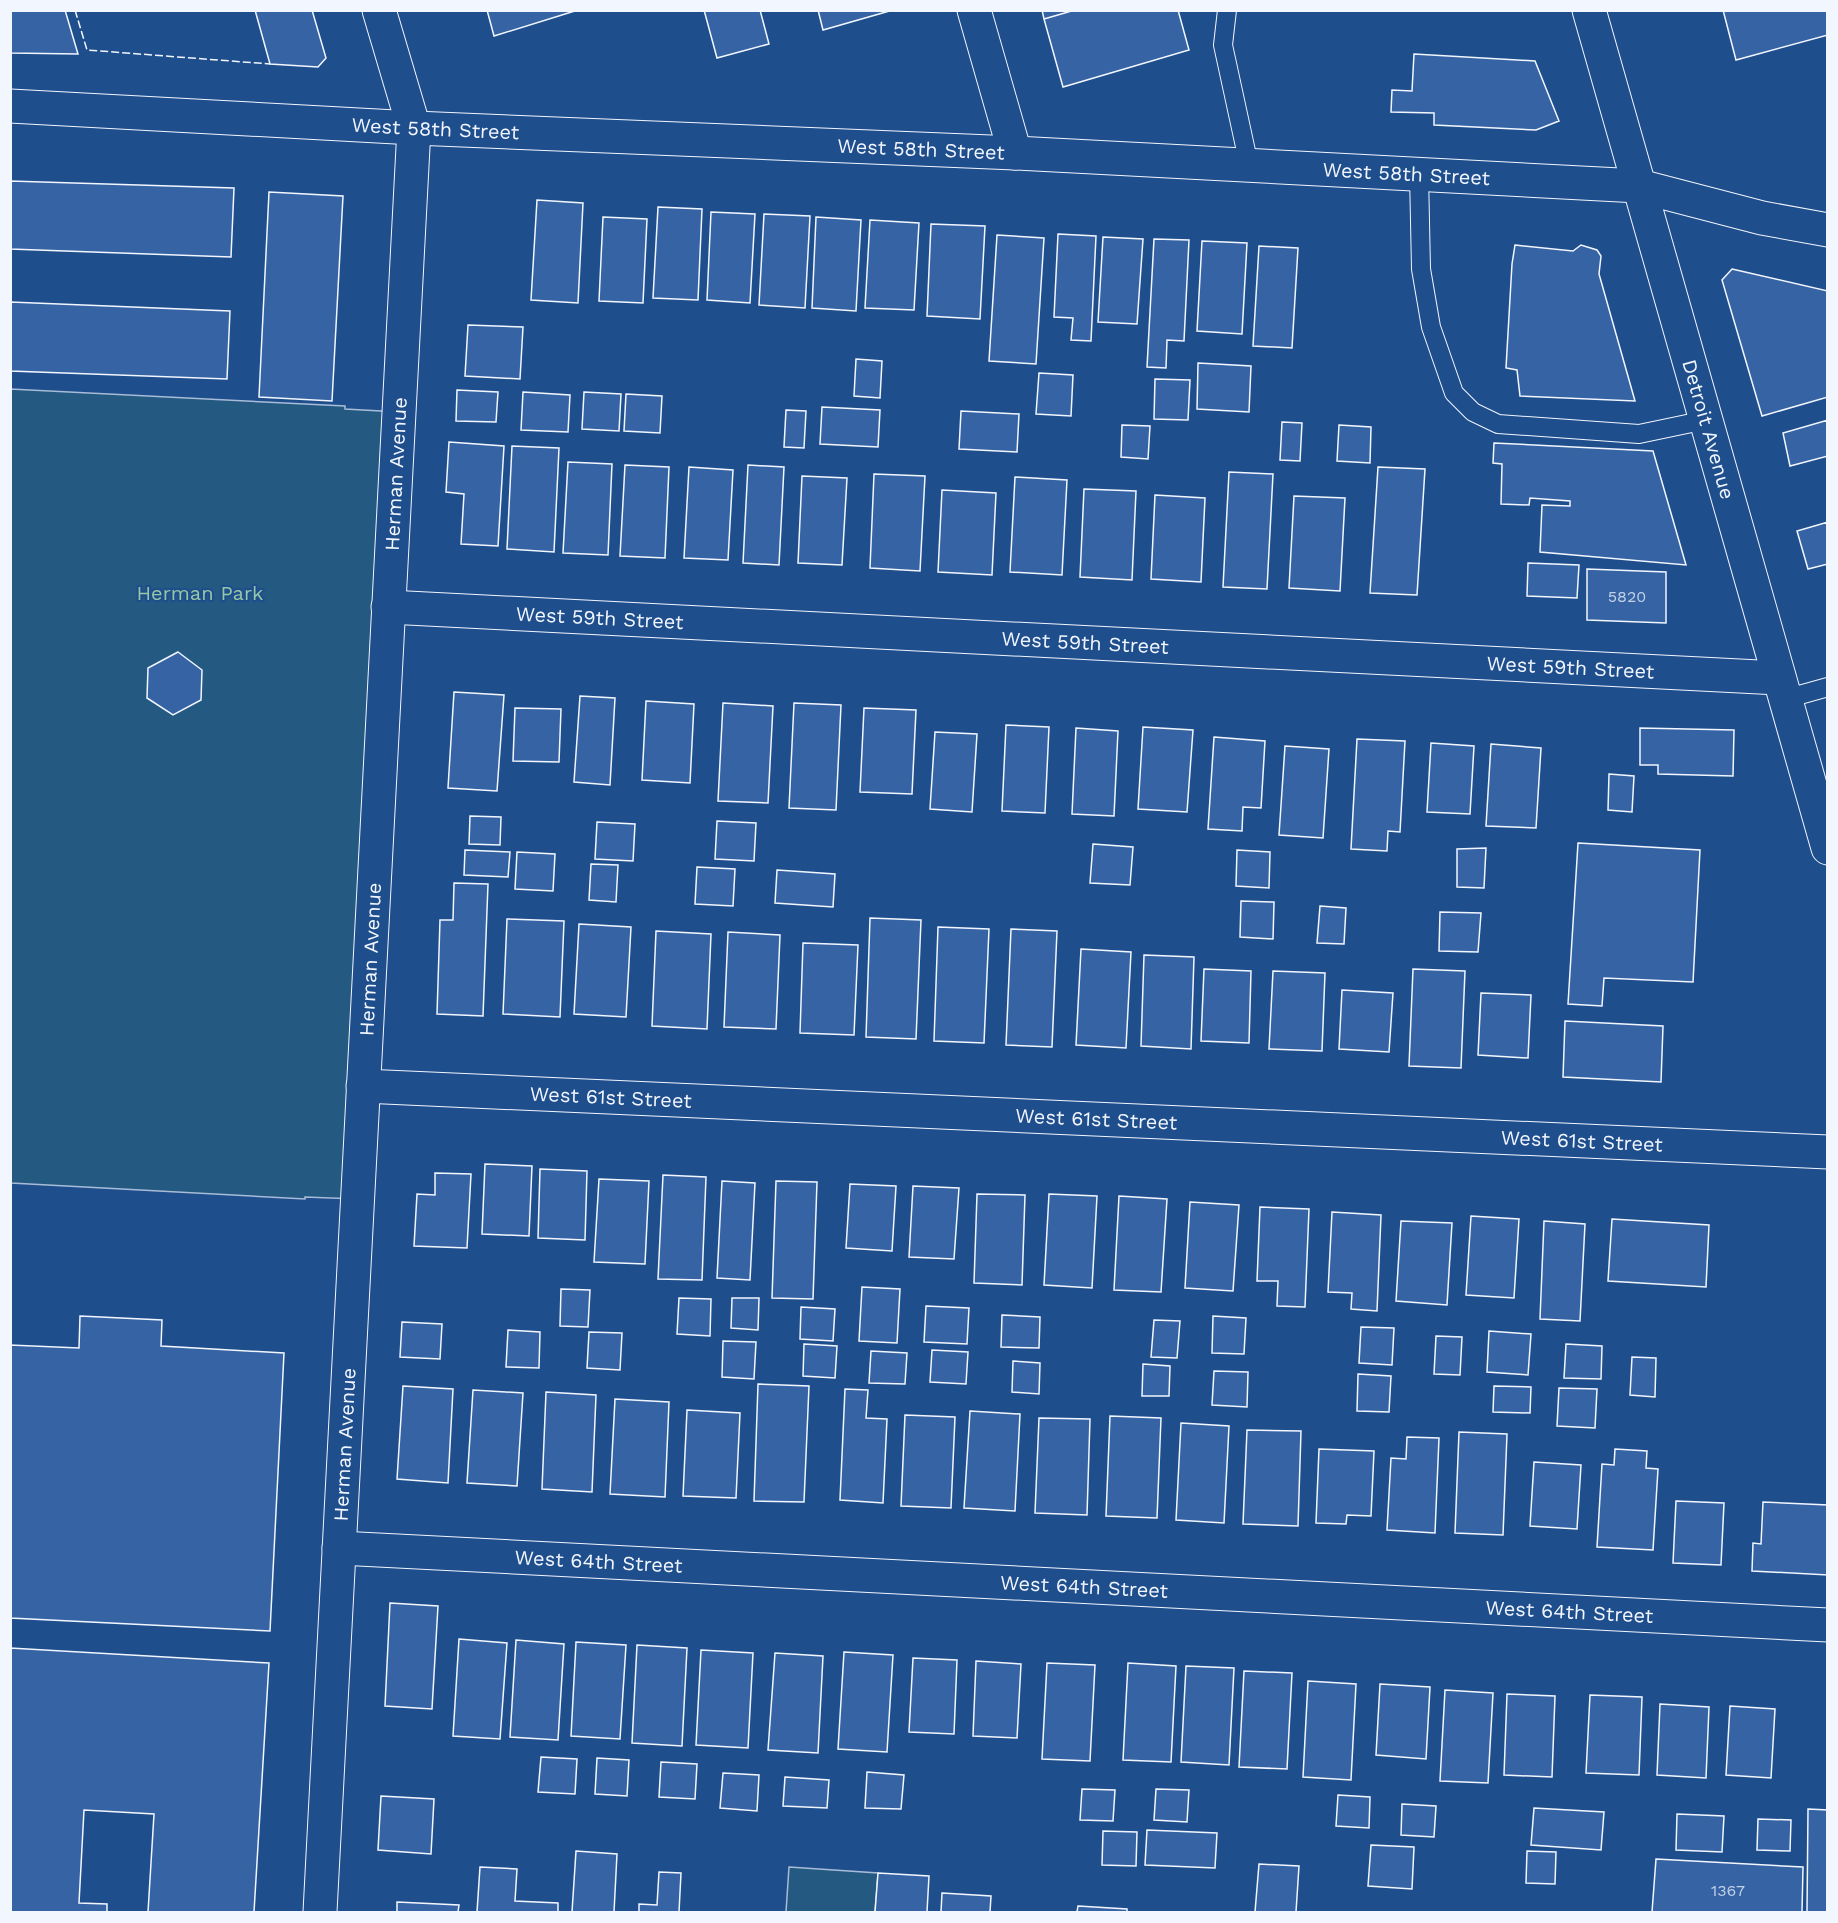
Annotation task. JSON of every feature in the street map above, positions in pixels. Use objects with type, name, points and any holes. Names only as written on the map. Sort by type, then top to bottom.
[{"type":"street","name":"Herman Avenue","points":[[320,1912],[414,128],[379,10]]},
{"type":"street","points":[[974,10],[1015,153]]},
{"type":"street","name":"Detroit Avenue","points":[[1589,10],[1827,848]]},
{"type":"street","name":"West 58th Street","points":[[10,106],[414,128],[1015,153],[1639,186],[1762,218],[1827,230]]},
{"type":"street","name":"West 59th Street","points":[[388,607],[1782,688]]},
{"type":"street","name":"West 61st Street","points":[[363,1086],[1827,1152]]},
{"type":"street","name":"West 64th Street","points":[[339,1548],[1827,1625]]},
{"type":"lane","points":[[1227,10],[1223,45],[1249,165]]},
{"type":"lane","points":[[1419,174],[1421,270],[1431,327],[1454,393],[1473,412],[1498,424],[1639,434],[1706,420]]},
{"type":"lane","points":[[1782,688],[1827,687]]},
{"type":"green space","name":"Herman Park","points":[[10,389],[345,406],[345,409],[399,412],[357,1199],[305,1197],[305,1199],[11,1183]]},
{"type":"green space","points":[[789,1867],[878,1873],[875,1912],[786,1912]]},
{"type":"building","points":[[10,10],[65,10],[78,54],[10,53]]},
{"type":"building","points":[[255,10],[312,10],[326,58],[318,67],[270,64]]},
{"type":"building","points":[[487,10],[578,10],[494,36]]},
{"type":"building","points":[[704,10],[760,10],[769,44],[717,58]]},
{"type":"building","points":[[818,10],[893,10],[823,30]]},
{"type":"building","points":[[1042,10],[1075,10],[1044,19]]},
{"type":"building","points":[[1075,10],[1178,10],[1189,50],[1063,87],[1044,19]]},
{"type":"building","points":[[1723,10],[1828,10],[1828,35],[1736,60]]},
{"type":"building","points":[[1414,54],[1535,61],[1559,121],[1536,130],[1434,125],[1434,113],[1391,112],[1392,90],[1412,91]]},
{"type":"building","points":[[10,181],[234,188],[231,257],[10,249]]},
{"type":"building","points":[[269,192],[343,196],[332,401],[259,397]]},
{"type":"building","points":[[537,200],[583,203],[578,303],[531,300]]},
{"type":"building","points":[[658,207],[702,209],[698,300],[653,298]]},
{"type":"building","points":[[711,212],[755,214],[750,303],[707,300]]},
{"type":"building","points":[[764,214],[810,216],[805,308],[759,305]]},
{"type":"building","points":[[603,217],[647,219],[643,303],[599,301]]},
{"type":"building","points":[[816,217],[861,220],[856,311],[812,308]]},
{"type":"building","points":[[870,220],[919,223],[914,310],[865,308]]},
{"type":"building","points":[[931,224],[985,226],[980,319],[927,316]]},
{"type":"building","points":[[1058,234],[1096,236],[1091,341],[1071,340],[1073,318],[1054,317]]},
{"type":"building","points":[[997,235],[1044,238],[1036,364],[989,361]]},
{"type":"building","points":[[1103,237],[1143,239],[1137,324],[1098,322]]},
{"type":"building","points":[[1154,239],[1189,240],[1184,341],[1167,340],[1166,368],[1147,367]]},
{"type":"building","points":[[1202,241],[1247,243],[1242,334],[1197,331]]},
{"type":"building","points":[[1515,245],[1573,251],[1581,245],[1597,250],[1601,256],[1599,274],[1635,401],[1520,396],[1517,370],[1506,368]]},
{"type":"building","points":[[1259,246],[1298,248],[1292,348],[1253,346]]},
{"type":"building","points":[[1732,269],[1828,291],[1828,397],[1762,416],[1722,280]]},
{"type":"building","points":[[10,302],[230,311],[227,379],[10,371]]},
{"type":"building","points":[[468,325],[523,327],[520,379],[465,376]]},
{"type":"building","points":[[856,359],[882,361],[880,398],[854,396]]},
{"type":"building","points":[[1198,363],[1251,366],[1249,412],[1197,409]]},
{"type":"building","points":[[1039,373],[1073,375],[1071,416],[1036,414]]},
{"type":"building","points":[[1155,379],[1190,380],[1188,420],[1154,419]]},
{"type":"building","points":[[457,390],[498,392],[496,422],[456,421]]},
{"type":"building","points":[[523,392],[570,395],[568,432],[521,430]]},
{"type":"building","points":[[584,392],[621,394],[619,431],[582,429]]},
{"type":"building","points":[[626,394],[662,396],[660,433],[624,431]]},
{"type":"building","points":[[822,407],[880,410],[878,447],[820,444]]},
{"type":"building","points":[[786,410],[806,411],[804,448],[784,447]]},
{"type":"building","points":[[961,411],[1019,414],[1017,452],[959,449]]},
{"type":"building","points":[[1828,420],[1828,456],[1790,466],[1783,433]]},
{"type":"building","points":[[1282,422],[1302,423],[1300,461],[1280,460]]},
{"type":"building","points":[[1122,425],[1150,426],[1148,459],[1121,457]]},
{"type":"building","points":[[1339,425],[1371,427],[1370,463],[1337,461]]},
{"type":"building","points":[[449,442],[504,446],[498,546],[461,544],[464,494],[446,492]]},
{"type":"building","points":[[1494,443],[1653,451],[1686,565],[1540,552],[1542,505],[1570,506],[1570,501],[1530,498],[1529,505],[1501,504],[1502,464],[1493,463]]},
{"type":"building","points":[[512,446],[559,448],[554,552],[507,549]]},
{"type":"building","points":[[568,462],[612,464],[608,555],[563,553]]},
{"type":"building","points":[[625,465],[669,467],[665,558],[620,556]]},
{"type":"building","points":[[748,465],[784,467],[779,565],[743,563]]},
{"type":"building","points":[[689,467],[733,470],[728,560],[684,558]]},
{"type":"building","points":[[1378,467],[1425,469],[1417,595],[1370,593]]},
{"type":"building","points":[[1229,472],[1273,474],[1267,589],[1223,587]]},
{"type":"building","points":[[874,474],[925,476],[920,571],[870,568]]},
{"type":"building","points":[[802,476],[847,478],[842,565],[798,563]]},
{"type":"building","points":[[1015,477],[1067,480],[1062,575],[1010,572]]},
{"type":"building","points":[[1084,489],[1136,491],[1132,580],[1080,577]]},
{"type":"building","points":[[942,490],[996,493],[992,575],[938,572]]},
{"type":"building","points":[[1155,495],[1205,498],[1201,582],[1151,579]]},
{"type":"building","points":[[1294,496],[1345,498],[1340,591],[1289,588]]},
{"type":"building","points":[[1828,522],[1828,564],[1808,569],[1797,531]]},
{"type":"building","points":[[1528,563],[1579,565],[1577,598],[1527,596]]},
{"type":"building","points":[[1587,569],[1666,572],[1666,623],[1587,620]]},
{"type":"building","points":[[178,652],[202,670],[201,700],[173,715],[147,698],[148,668]]},
{"type":"building","points":[[454,692],[504,695],[497,791],[448,788]]},
{"type":"building","points":[[580,696],[615,698],[610,785],[574,782]]},
{"type":"building","points":[[646,701],[694,704],[690,783],[642,780]]},
{"type":"building","points":[[723,703],[773,706],[768,803],[718,801]]},
{"type":"building","points":[[794,703],[841,705],[836,810],[789,808]]},
{"type":"building","points":[[515,708],[561,709],[559,762],[513,761]]},
{"type":"building","points":[[864,708],[916,710],[912,794],[860,792]]},
{"type":"building","points":[[1006,725],[1049,727],[1045,813],[1002,811]]},
{"type":"building","points":[[1143,727],[1193,730],[1187,812],[1138,809]]},
{"type":"building","points":[[1076,728],[1118,731],[1114,816],[1072,814]]},
{"type":"building","points":[[1640,728],[1734,730],[1733,776],[1658,774],[1658,765],[1640,765]]},
{"type":"building","points":[[935,732],[977,734],[972,812],[930,809]]},
{"type":"building","points":[[1214,737],[1265,741],[1261,808],[1243,807],[1242,831],[1208,829]]},
{"type":"building","points":[[1357,739],[1405,741],[1400,832],[1388,831],[1387,851],[1351,849]]},
{"type":"building","points":[[1431,743],[1474,746],[1470,814],[1427,812]]},
{"type":"building","points":[[1491,744],[1541,748],[1536,828],[1486,826]]},
{"type":"building","points":[[1285,746],[1329,749],[1323,838],[1279,835]]},
{"type":"building","points":[[1609,774],[1634,776],[1632,812],[1608,810]]},
{"type":"building","points":[[470,816],[501,817],[500,845],[469,844]]},
{"type":"building","points":[[717,821],[756,823],[754,861],[715,859]]},
{"type":"building","points":[[597,822],[635,824],[633,861],[595,859]]},
{"type":"building","points":[[1578,843],[1700,850],[1693,982],[1604,978],[1602,1006],[1568,1004]]},
{"type":"building","points":[[1093,844],[1133,847],[1130,885],[1090,883]]},
{"type":"building","points":[[1486,848],[1484,888],[1457,887],[1457,849]]},
{"type":"building","points":[[465,850],[510,852],[508,877],[464,875]]},
{"type":"building","points":[[1237,850],[1270,852],[1269,888],[1236,886]]},
{"type":"building","points":[[517,852],[555,854],[553,891],[515,889]]},
{"type":"building","points":[[591,864],[618,865],[616,902],[589,900]]},
{"type":"building","points":[[697,867],[735,869],[733,906],[695,904]]},
{"type":"building","points":[[777,870],[835,874],[833,907],[775,903]]},
{"type":"building","points":[[454,883],[488,884],[483,1016],[437,1014],[440,920],[453,920]]},
{"type":"building","points":[[1241,901],[1274,902],[1273,939],[1240,937]]},
{"type":"building","points":[[1320,906],[1346,908],[1344,944],[1317,943]]},
{"type":"building","points":[[1440,912],[1481,913],[1478,952],[1439,951]]},
{"type":"building","points":[[870,918],[921,920],[916,1039],[866,1037]]},
{"type":"building","points":[[507,919],[564,921],[560,1017],[503,1014]]},
{"type":"building","points":[[579,924],[631,927],[626,1017],[574,1014]]},
{"type":"building","points":[[938,927],[989,929],[984,1043],[934,1041]]},
{"type":"building","points":[[1011,929],[1057,931],[1052,1047],[1006,1045]]},
{"type":"building","points":[[656,931],[711,934],[707,1029],[652,1026]]},
{"type":"building","points":[[728,932],[780,935],[776,1029],[724,1027]]},
{"type":"building","points":[[803,943],[858,945],[854,1035],[800,1033]]},
{"type":"building","points":[[1081,949],[1131,952],[1126,1048],[1076,1045]]},
{"type":"building","points":[[1144,955],[1194,957],[1191,1049],[1141,1046]]},
{"type":"building","points":[[1204,969],[1251,971],[1249,1043],[1201,1041]]},
{"type":"building","points":[[1413,969],[1465,971],[1461,1068],[1409,1066]]},
{"type":"building","points":[[1273,971],[1325,973],[1322,1051],[1269,1049]]},
{"type":"building","points":[[1342,990],[1393,993],[1389,1052],[1339,1049]]},
{"type":"building","points":[[1481,993],[1531,995],[1528,1058],[1478,1055]]},
{"type":"building","points":[[1565,1021],[1663,1026],[1661,1082],[1563,1077]]},
{"type":"building","points":[[485,1164],[532,1166],[529,1236],[482,1234]]},
{"type":"building","points":[[540,1169],[587,1171],[585,1240],[538,1238]]},
{"type":"building","points":[[435,1173],[471,1174],[467,1248],[414,1246],[417,1194],[435,1195]]},
{"type":"building","points":[[663,1175],[706,1177],[702,1280],[658,1279]]},
{"type":"building","points":[[599,1179],[649,1181],[645,1264],[594,1262]]},
{"type":"building","points":[[722,1181],[755,1183],[750,1280],[717,1278]]},
{"type":"building","points":[[776,1181],[817,1182],[813,1299],[772,1298]]},
{"type":"building","points":[[850,1184],[896,1186],[892,1251],[846,1248]]},
{"type":"building","points":[[913,1186],[959,1188],[954,1259],[909,1257]]},
{"type":"building","points":[[977,1194],[1025,1195],[1022,1285],[974,1283]]},
{"type":"building","points":[[1049,1194],[1097,1196],[1092,1288],[1044,1285]]},
{"type":"building","points":[[1119,1196],[1167,1199],[1161,1292],[1114,1290]]},
{"type":"building","points":[[1190,1202],[1239,1205],[1233,1291],[1185,1288]]},
{"type":"building","points":[[1260,1207],[1309,1209],[1305,1307],[1277,1306],[1278,1281],[1257,1281]]},
{"type":"building","points":[[1332,1212],[1381,1215],[1377,1311],[1351,1309],[1352,1293],[1328,1292]]},
{"type":"building","points":[[1471,1216],[1519,1219],[1514,1298],[1466,1295]]},
{"type":"building","points":[[1612,1219],[1709,1225],[1706,1287],[1608,1281]]},
{"type":"building","points":[[1401,1221],[1452,1223],[1447,1305],[1396,1301]]},
{"type":"building","points":[[1544,1221],[1585,1224],[1580,1321],[1540,1319]]},
{"type":"building","points":[[862,1287],[900,1289],[897,1343],[859,1341]]},
{"type":"building","points":[[561,1289],[590,1290],[588,1327],[560,1326]]},
{"type":"building","points":[[679,1298],[711,1299],[710,1336],[677,1334]]},
{"type":"building","points":[[732,1298],[759,1298],[758,1330],[731,1328]]},
{"type":"building","points":[[926,1306],[969,1308],[967,1344],[924,1342]]},
{"type":"building","points":[[801,1307],[835,1309],[833,1341],[800,1339]]},
{"type":"building","points":[[1002,1315],[1040,1317],[1039,1348],[1001,1347]]},
{"type":"building","points":[[80,1316],[162,1320],[161,1346],[284,1353],[270,1631],[10,1618],[10,1345],[79,1348]]},
{"type":"building","points":[[1213,1316],[1246,1318],[1244,1354],[1212,1353]]},
{"type":"building","points":[[1154,1320],[1180,1321],[1177,1358],[1151,1357]]},
{"type":"building","points":[[402,1322],[442,1324],[440,1359],[400,1357]]},
{"type":"building","points":[[1361,1327],[1394,1328],[1392,1365],[1359,1363]]},
{"type":"building","points":[[508,1330],[540,1332],[539,1368],[506,1367]]},
{"type":"building","points":[[1489,1331],[1531,1334],[1528,1375],[1487,1372]]},
{"type":"building","points":[[589,1332],[622,1333],[620,1370],[587,1368]]},
{"type":"building","points":[[1436,1336],[1462,1337],[1460,1375],[1434,1374]]},
{"type":"building","points":[[723,1341],[756,1342],[754,1379],[722,1377]]},
{"type":"building","points":[[804,1344],[837,1346],[835,1378],[803,1376]]},
{"type":"building","points":[[1566,1344],[1602,1346],[1601,1379],[1564,1378]]},
{"type":"building","points":[[932,1350],[968,1352],[966,1384],[930,1382]]},
{"type":"building","points":[[871,1351],[907,1353],[905,1384],[869,1383]]},
{"type":"building","points":[[1632,1357],[1656,1358],[1655,1397],[1630,1395]]},
{"type":"building","points":[[1013,1361],[1040,1363],[1039,1394],[1012,1392]]},
{"type":"building","points":[[1143,1364],[1170,1366],[1169,1396],[1142,1396]]},
{"type":"building","points":[[1214,1371],[1248,1372],[1247,1407],[1212,1405]]},
{"type":"building","points":[[1358,1374],[1391,1376],[1389,1412],[1357,1411]]},
{"type":"building","points":[[758,1384],[809,1386],[804,1502],[754,1501]]},
{"type":"building","points":[[403,1386],[453,1389],[448,1483],[397,1479]]},
{"type":"building","points":[[1494,1386],[1531,1387],[1530,1413],[1493,1412]]},
{"type":"building","points":[[1559,1388],[1597,1389],[1595,1428],[1557,1426]]},
{"type":"building","points":[[845,1389],[868,1390],[866,1418],[887,1419],[883,1503],[840,1500]]},
{"type":"building","points":[[473,1390],[523,1393],[517,1486],[467,1483]]},
{"type":"building","points":[[546,1392],[596,1395],[592,1492],[542,1489]]},
{"type":"building","points":[[615,1399],[669,1402],[665,1497],[610,1494]]},
{"type":"building","points":[[687,1410],[740,1413],[736,1498],[683,1496]]},
{"type":"building","points":[[970,1411],[1020,1414],[1015,1511],[964,1508]]},
{"type":"building","points":[[905,1415],[955,1417],[951,1508],[901,1506]]},
{"type":"building","points":[[1110,1416],[1161,1418],[1157,1518],[1106,1516]]},
{"type":"building","points":[[1039,1418],[1090,1419],[1087,1515],[1035,1513]]},
{"type":"building","points":[[1181,1423],[1229,1426],[1224,1523],[1176,1520]]},
{"type":"building","points":[[1247,1430],[1301,1431],[1298,1526],[1243,1524]]},
{"type":"building","points":[[1459,1432],[1507,1434],[1503,1535],[1455,1533]]},
{"type":"building","points":[[1407,1437],[1439,1438],[1435,1533],[1387,1530],[1391,1458],[1406,1459]]},
{"type":"building","points":[[1319,1449],[1374,1451],[1371,1516],[1347,1515],[1346,1524],[1316,1523]]},
{"type":"building","points":[[1615,1449],[1647,1451],[1646,1468],[1658,1469],[1653,1550],[1597,1547],[1602,1464],[1614,1465]]},
{"type":"building","points":[[1534,1462],[1581,1465],[1577,1529],[1530,1526]]},
{"type":"building","points":[[1676,1501],[1724,1503],[1721,1565],[1673,1563]]},
{"type":"building","points":[[1763,1502],[1828,1505],[1828,1575],[1752,1571],[1753,1543],[1761,1544]]},
{"type":"building","points":[[390,1603],[438,1606],[432,1709],[385,1706]]},
{"type":"building","points":[[459,1639],[507,1643],[500,1739],[453,1736]]},
{"type":"building","points":[[516,1640],[564,1644],[558,1740],[510,1737]]},
{"type":"building","points":[[576,1642],[626,1645],[620,1739],[571,1736]]},
{"type":"building","points":[[637,1645],[687,1648],[682,1746],[632,1743]]},
{"type":"building","points":[[10,1648],[269,1663],[254,1912],[148,1912],[154,1814],[84,1810],[79,1903],[107,1904],[107,1912],[10,1912]]},
{"type":"building","points":[[701,1650],[753,1653],[748,1748],[696,1745]]},
{"type":"building","points":[[844,1652],[893,1655],[887,1752],[838,1749]]},
{"type":"building","points":[[775,1653],[823,1656],[818,1753],[768,1750]]},
{"type":"building","points":[[913,1658],[957,1660],[954,1734],[909,1732]]},
{"type":"building","points":[[976,1661],[1021,1664],[1017,1738],[973,1736]]},
{"type":"building","points":[[1047,1663],[1095,1665],[1090,1761],[1042,1759]]},
{"type":"building","points":[[1128,1663],[1176,1666],[1171,1762],[1123,1760]]},
{"type":"building","points":[[1186,1666],[1234,1668],[1229,1765],[1181,1762]]},
{"type":"building","points":[[1244,1671],[1292,1673],[1287,1769],[1239,1767]]},
{"type":"building","points":[[1308,1681],[1356,1684],[1351,1780],[1303,1777]]},
{"type":"building","points":[[1380,1684],[1430,1687],[1426,1759],[1376,1755]]},
{"type":"building","points":[[1445,1690],[1493,1693],[1488,1783],[1440,1781]]},
{"type":"building","points":[[1507,1694],[1555,1696],[1552,1777],[1504,1775]]},
{"type":"building","points":[[1590,1695],[1642,1697],[1639,1775],[1586,1773]]},
{"type":"building","points":[[1660,1704],[1709,1707],[1706,1778],[1657,1775]]},
{"type":"building","points":[[1730,1706],[1775,1709],[1771,1778],[1726,1775]]},
{"type":"building","points":[[541,1757],[577,1759],[575,1794],[538,1792]]},
{"type":"building","points":[[597,1758],[629,1760],[627,1796],[595,1794]]},
{"type":"building","points":[[661,1762],[697,1764],[695,1799],[659,1797]]},
{"type":"building","points":[[867,1772],[904,1775],[901,1809],[865,1808]]},
{"type":"building","points":[[723,1773],[759,1775],[757,1811],[720,1808]]},
{"type":"building","points":[[785,1777],[829,1780],[827,1808],[783,1806]]},
{"type":"building","points":[[1082,1789],[1115,1790],[1113,1821],[1080,1820]]},
{"type":"building","points":[[1156,1789],[1189,1790],[1187,1822],[1154,1820]]},
{"type":"building","points":[[1338,1795],[1370,1797],[1369,1828],[1336,1826]]},
{"type":"building","points":[[381,1796],[434,1799],[431,1854],[378,1850]]},
{"type":"building","points":[[1402,1804],[1436,1806],[1434,1837],[1401,1835]]},
{"type":"building","points":[[1534,1808],[1604,1812],[1601,1850],[1531,1845]]},
{"type":"building","points":[[1808,1809],[1828,1810],[1828,1912],[1807,1912]]},
{"type":"building","points":[[1677,1814],[1724,1816],[1722,1852],[1676,1850]]},
{"type":"building","points":[[1758,1819],[1791,1820],[1790,1851],[1757,1850]]},
{"type":"building","points":[[1147,1830],[1217,1833],[1215,1868],[1145,1865]]},
{"type":"building","points":[[1103,1831],[1137,1832],[1136,1866],[1102,1865]]},
{"type":"building","points":[[1371,1845],[1414,1847],[1412,1889],[1368,1886]]},
{"type":"building","points":[[576,1851],[617,1854],[614,1912],[572,1912]]},
{"type":"building","points":[[1527,1851],[1556,1852],[1555,1884],[1526,1883]]},
{"type":"building","points":[[1656,1859],[1803,1867],[1802,1912],[1652,1912]]},
{"type":"building","points":[[1259,1864],[1299,1866],[1296,1912],[1255,1912]]},
{"type":"building","points":[[480,1867],[517,1869],[515,1901],[558,1903],[558,1912],[477,1912]]},
{"type":"building","points":[[659,1872],[681,1873],[679,1912],[639,1912],[639,1904],[657,1905]]},
{"type":"building","points":[[878,1873],[929,1876],[927,1912],[875,1912]]},
{"type":"building","points":[[942,1893],[991,1896],[990,1912],[941,1912]]},
{"type":"building","points":[[397,1902],[459,1905],[458,1912],[397,1912]]},
{"type":"building","points":[[1078,1906],[1127,1909],[1127,1912],[1077,1912]]},
{"type":"fence","points":[[75,10],[87,50],[270,64]]}]
